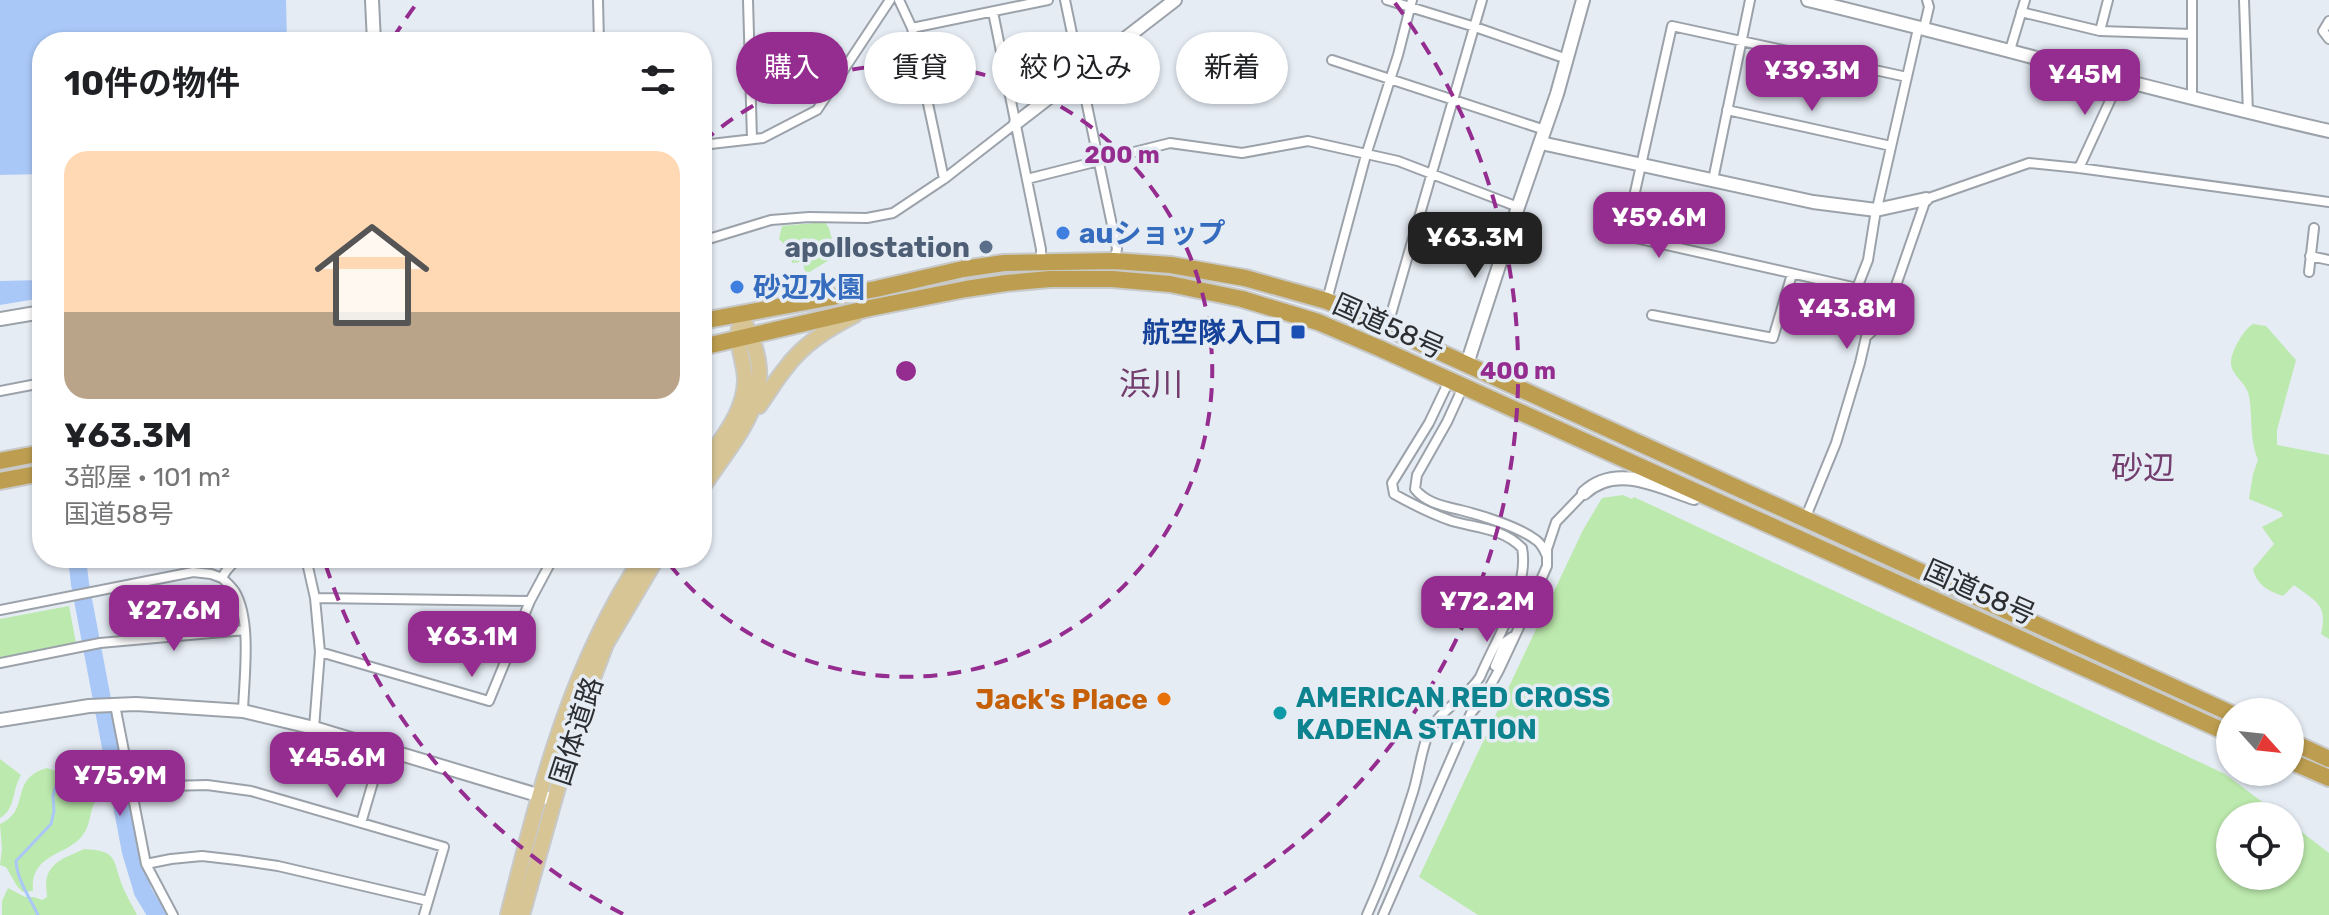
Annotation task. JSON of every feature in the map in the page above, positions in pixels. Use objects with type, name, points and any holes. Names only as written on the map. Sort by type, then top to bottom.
[{"type":"highway","name":"国道58号","points":[[712,319],[1004,263],[1114,261],[1171,265],[1245,278],[1327,301],[2216,707]]},
{"type":"highway","name":"国道58号","points":[[712,345],[870,308],[1020,282],[1112,279],[1170,284],[1242,299],[1318,322],[2216,728]]},
{"type":"highway","points":[[0,461],[32,455]]},
{"type":"highway","points":[[0,481],[32,475]]},
{"type":"highway","points":[[2304,747],[2329,759]]},
{"type":"highway","points":[[2304,767],[2329,778]]},
{"type":"main road","points":[[712,473],[746,421],[800,352],[820,334],[870,308]]},
{"type":"main road","points":[[740,315],[761,382],[759,395],[746,421]]},
{"type":"main road","points":[[712,452],[740,409],[745,373],[745,338]]},
{"type":"main road","name":"国体道路","points":[[522,915],[561,722],[601,632],[636,568]]},
{"type":"main road","name":"国体道路","points":[[508,915],[547,797],[606,644],[651,568]]},
{"type":"street","points":[[372,0],[374,32]]},
{"type":"street","points":[[598,0],[599,32]]},
{"type":"street","points":[[748,0],[752,139]]},
{"type":"street","points":[[712,144],[763,138],[817,110],[890,0]]},
{"type":"street","points":[[899,0],[912,28],[944,179]]},
{"type":"street","points":[[912,28],[1048,0]]},
{"type":"street","points":[[1065,0],[1071,32]]},
{"type":"street","points":[[1127,32],[1156,6],[1175,0]]},
{"type":"street","points":[[1387,0],[1411,3],[1567,59]]},
{"type":"street","points":[[1387,328],[1482,0]]},
{"type":"street","points":[[1383,915],[1471,713],[1483,699],[1491,661],[1520,585],[1523,568],[1522,548],[1517,543],[1487,528],[1454,522],[1420,508],[1394,494],[1392,483],[1467,364],[1543,136],[1583,0]]},
{"type":"street","points":[[1713,180],[1750,0]]},
{"type":"street","points":[[1808,0],[2329,131]]},
{"type":"street","points":[[1907,77],[1672,26],[1627,228],[1631,237],[1857,288],[1868,260],[1876,210],[1907,77],[1929,7],[1927,0]]},
{"type":"street","points":[[2010,50],[2025,0]]},
{"type":"street","points":[[2100,31],[2108,0]]},
{"type":"street","points":[[2192,0],[2192,98]]},
{"type":"street","points":[[2244,0],[2248,113]]},
{"type":"street","points":[[1327,301],[1411,3]]},
{"type":"street","points":[[993,12],[1041,249],[1041,262]]},
{"type":"street","points":[[2021,12],[2100,31],[2192,34]]},
{"type":"street","points":[[2329,21],[2323,31],[2329,39]]},
{"type":"street","points":[[1332,60],[1454,99],[1543,136],[1642,164],[1813,202],[1876,210],[1926,199],[2029,163],[2329,202]]},
{"type":"street","points":[[2079,168],[2120,79]]},
{"type":"street","points":[[712,238],[771,220],[867,218],[893,213],[944,179],[1040,104]]},
{"type":"street","points":[[1086,104],[1117,249],[1114,261]]},
{"type":"street","points":[[1727,110],[1891,146]]},
{"type":"street","points":[[1027,179],[1170,143],[1242,153],[1308,141],[1398,161],[1518,207]]},
{"type":"street","points":[[1805,519],[1836,443],[1866,337],[1884,320],[1926,199]]},
{"type":"street","points":[[2309,272],[2314,228]]},
{"type":"street","points":[[2310,256],[2329,260]]},
{"type":"street","points":[[1652,315],[1773,338],[1792,274]]},
{"type":"street","points":[[0,319],[32,314]]},
{"type":"street","points":[[1456,384],[1447,422],[1417,475],[1415,489],[1421,497],[1441,506],[1485,517],[1536,539],[1547,556]]},
{"type":"street","points":[[0,391],[32,385]]},
{"type":"street","points":[[1367,915],[1395,848],[1429,732],[1437,719],[1516,634],[1547,566],[1550,535],[1556,522],[1593,485],[1605,479],[1632,478],[1742,514]]},
{"type":"street","points":[[222,578],[228,568]]},
{"type":"street","points":[[308,568],[315,598],[320,652],[314,728]]},
{"type":"street","points":[[320,652],[489,701],[530,601],[548,568]]},
{"type":"street","points":[[0,610],[193,572],[222,578],[234,590],[245,630],[243,711]]},
{"type":"street","points":[[315,598],[530,601]]},
{"type":"street","points":[[0,663],[100,643],[245,630]]},
{"type":"street","points":[[0,720],[90,706],[136,704],[243,711],[314,728],[547,797]]},
{"type":"street","points":[[115,706],[146,864],[173,915]]},
{"type":"street","points":[[361,823],[383,748]]},
{"type":"street","points":[[130,787],[207,785],[251,791],[444,847],[424,915]]},
{"type":"street","points":[[146,864],[202,856],[237,860],[278,866],[428,901]]},
{"type":"green space","points":[[825,222],[836,256],[806,274],[802,262],[792,263],[790,250],[779,239],[782,226]]},
{"type":"green space","points":[[2253,324],[2266,326],[2296,360],[2277,430],[2277,445],[2329,455],[2329,639],[2321,634],[2323,616],[2314,600],[2294,585],[2283,596],[2273,592],[2260,583],[2253,569],[2274,544],[2262,527],[2283,516],[2281,512],[2249,499],[2258,460],[2253,444],[2249,396],[2231,363],[2239,341]]},
{"type":"green space","points":[[1634,497],[2216,770],[2216,786],[2241,786],[2262,802],[2216,802],[2216,890],[2304,890],[2304,834],[2329,853],[2329,915],[1478,915],[1419,877],[1583,530],[1602,498]]},
{"type":"green space","points":[[69,606],[76,643],[0,659],[0,619]]},
{"type":"green space","points":[[0,759],[21,775],[9,809],[0,818]]},
{"type":"green space","points":[[47,768],[93,789],[96,800],[82,836],[43,862],[33,879],[33,891],[23,892],[6,867],[0,865],[0,824],[15,811],[28,779]]},
{"type":"green space","points":[[84,849],[103,852],[112,858],[137,915],[2,915],[2,901],[8,888],[25,897],[42,900],[47,897],[46,879],[53,866]]},
{"type":"water","points":[[0,0],[286,0],[287,32],[32,32],[32,174],[0,175]]},
{"type":"water","points":[[32,280],[32,300],[0,305],[0,281]]},
{"type":"waterway","points":[[78,568],[131,852],[143,892],[157,915]]},
{"type":"waterway","points":[[38,915],[21,882],[16,861],[51,824],[57,782]]},
{"type":"place","name":"auショップ","points":[[1063,233]]},
{"type":"place","name":"apollostation","points":[[986,247]]},
{"type":"place","name":"砂辺水園","points":[[737,287]]},
{"type":"place","name":"航空隊入口","points":[[1298,332]]},
{"type":"place","name":"Jack's Place","points":[[1164,699]]},
{"type":"place","name":"AMERICAN RED CROSS KADENA STATION","points":[[1280,713]]},
{"type":"district","name":"浜川","points":[[1151,384]]},
{"type":"district","name":"砂辺","points":[[2143,468]]}]
